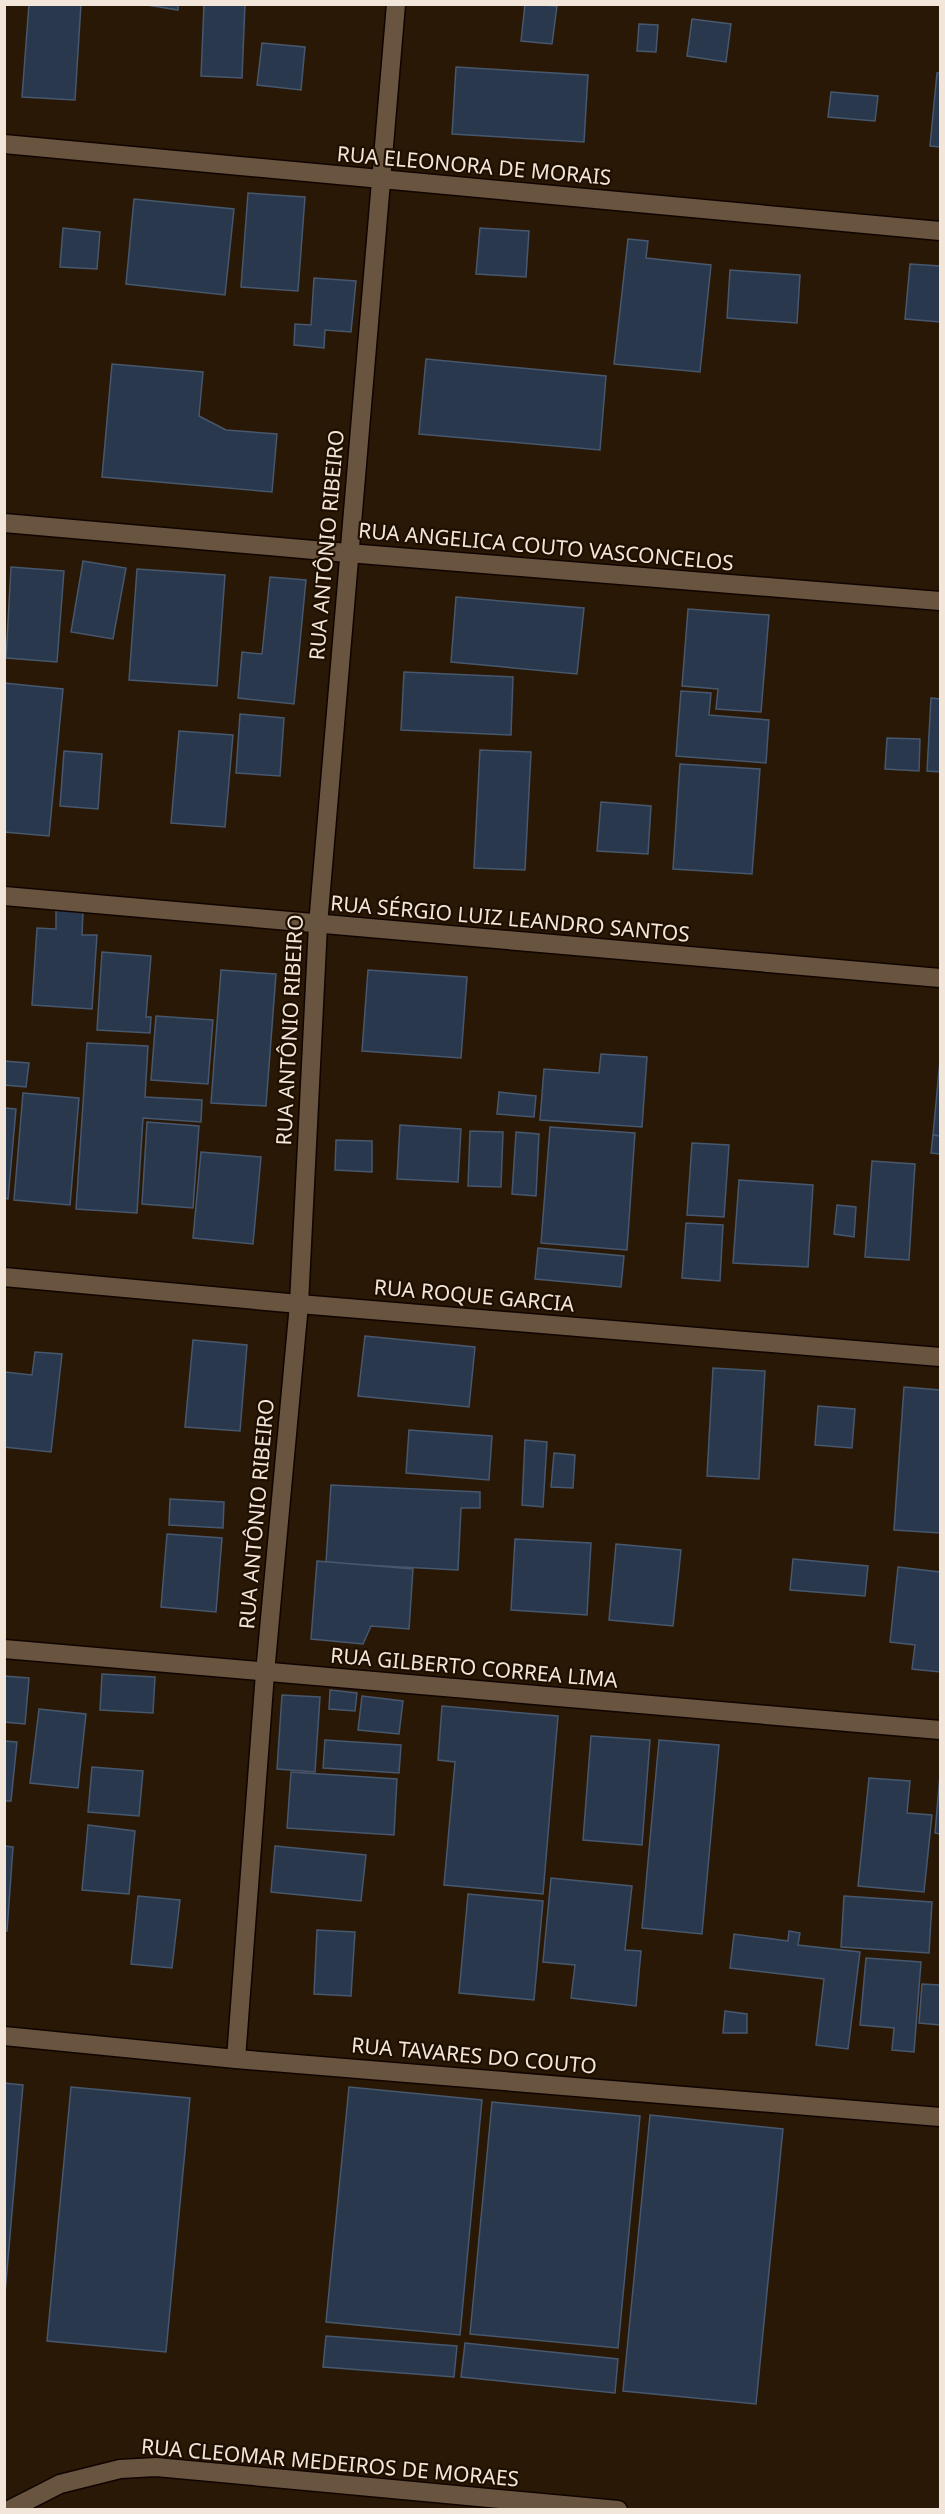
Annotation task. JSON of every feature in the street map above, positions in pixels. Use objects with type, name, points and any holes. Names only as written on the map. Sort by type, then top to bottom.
[{"type":"street","name":"RUA ANTÔNIO RIBEIRO","points":[[237,2059],[266,1673],[298,1304],[318,925],[396,4]]},
{"type":"street","name":"RUA ELEONORA DE MORAIS","points":[[4,144],[382,181],[940,231]]},
{"type":"street","name":"RUA ANGELICA COUTO VASCONCELOS","points":[[4,523],[348,554],[940,602]]},
{"type":"street","name":"RUA SÉRGIO LUIZ LEANDRO SANTOS","points":[[4,896],[940,978]]},
{"type":"street","name":"RUA ROQUE GARCIA","points":[[4,1277],[298,1304],[940,1357]]},
{"type":"street","name":"RUA GILBERTO CORREA LIMA","points":[[4,1649],[940,1730]]},
{"type":"street","name":"RUA TAVARES DO COUTO","points":[[4,2036],[237,2059],[940,2117]]},
{"type":"street","name":"RUA CLEOMAR MEDEIROS DE MORAES","points":[[9,2510],[60,2484],[120,2469],[156,2467],[566,2507],[618,2510]]},
{"type":"building","points":[[29,4],[81,4],[75,100],[22,97]]},
{"type":"building","points":[[141,4],[178,4],[178,10]]},
{"type":"building","points":[[204,4],[245,4],[242,78],[201,76]]},
{"type":"building","points":[[525,4],[557,6],[552,44],[521,41]]},
{"type":"building","points":[[692,19],[731,24],[726,62],[687,56]]},
{"type":"building","points":[[639,24],[658,25],[656,52],[637,51]]},
{"type":"building","points":[[262,43],[305,47],[301,90],[257,85]]},
{"type":"building","points":[[456,67],[588,75],[584,142],[452,134]]},
{"type":"building","points":[[937,73],[940,73],[940,147],[930,146]]},
{"type":"building","points":[[831,92],[878,96],[875,121],[828,117]]},
{"type":"building","points":[[248,193],[305,197],[298,291],[241,287]]},
{"type":"building","points":[[134,199],[234,209],[225,295],[126,284]]},
{"type":"building","points":[[63,228],[100,232],[97,269],[60,267]]},
{"type":"building","points":[[480,228],[529,231],[526,277],[476,274]]},
{"type":"building","points":[[628,239],[648,241],[646,258],[711,265],[700,372],[614,364]]},
{"type":"building","points":[[910,264],[940,266],[940,322],[905,319]]},
{"type":"building","points":[[730,270],[800,275],[797,323],[727,318]]},
{"type":"building","points":[[314,278],[356,281],[351,332],[325,330],[324,348],[294,345],[295,324],[311,325]]},
{"type":"building","points":[[426,359],[606,376],[600,450],[419,434]]},
{"type":"building","points":[[112,364],[203,372],[199,416],[226,430],[277,434],[272,492],[102,477]]},
{"type":"building","points":[[83,561],[126,568],[113,639],[71,632]]},
{"type":"building","points":[[11,567],[64,571],[57,662],[6,658]]},
{"type":"building","points":[[137,569],[225,575],[217,686],[129,680]]},
{"type":"building","points":[[270,577],[306,580],[294,704],[238,698],[242,652],[262,654]]},
{"type":"building","points":[[456,597],[584,608],[577,674],[451,662]]},
{"type":"building","points":[[688,609],[769,615],[761,712],[716,709],[718,689],[682,686]]},
{"type":"building","points":[[404,672],[513,677],[511,735],[401,730]]},
{"type":"building","points":[[4,683],[63,689],[49,836],[4,832]]},
{"type":"building","points":[[681,691],[711,693],[709,715],[769,720],[766,763],[676,756]]},
{"type":"building","points":[[931,698],[940,699],[940,772],[927,771]]},
{"type":"building","points":[[240,714],[284,718],[280,776],[236,773]]},
{"type":"building","points":[[179,731],[233,735],[225,827],[171,823]]},
{"type":"building","points":[[887,738],[920,739],[919,771],[885,769]]},
{"type":"building","points":[[480,750],[531,752],[525,870],[474,868]]},
{"type":"building","points":[[64,751],[102,754],[98,809],[60,806]]},
{"type":"building","points":[[680,764],[760,769],[752,874],[673,869]]},
{"type":"building","points":[[601,802],[651,806],[648,854],[597,851]]},
{"type":"building","points":[[56,909],[83,911],[82,935],[97,935],[92,1009],[32,1005],[37,928],[56,929]]},
{"type":"building","points":[[102,952],[151,956],[146,1017],[151,1017],[150,1033],[97,1030]]},
{"type":"building","points":[[221,970],[276,974],[266,1106],[211,1103]]},
{"type":"building","points":[[368,970],[467,977],[461,1058],[362,1051]]},
{"type":"building","points":[[156,1016],[213,1020],[208,1084],[151,1080]]},
{"type":"building","points":[[87,1043],[148,1046],[145,1097],[202,1100],[201,1122],[143,1118],[137,1213],[76,1209]]},
{"type":"building","points":[[601,1054],[647,1057],[642,1127],[540,1120],[544,1069],[599,1073]]},
{"type":"building","points":[[940,1060],[940,1136],[933,1135]]},
{"type":"building","points":[[4,1061],[29,1063],[26,1087],[4,1085]]},
{"type":"building","points":[[499,1092],[536,1096],[534,1117],[497,1114]]},
{"type":"building","points":[[23,1093],[79,1098],[70,1205],[14,1200]]},
{"type":"building","points":[[4,1108],[16,1109],[8,1199],[4,1198]]},
{"type":"building","points":[[147,1122],[199,1126],[193,1208],[142,1204]]},
{"type":"building","points":[[400,1125],[461,1129],[458,1182],[397,1179]]},
{"type":"building","points":[[550,1127],[635,1133],[627,1250],[541,1243]]},
{"type":"building","points":[[470,1131],[503,1132],[501,1187],[468,1186]]},
{"type":"building","points":[[516,1132],[539,1134],[536,1196],[512,1194]]},
{"type":"building","points":[[933,1135],[940,1136],[940,1154],[931,1153]]},
{"type":"building","points":[[336,1140],[372,1141],[372,1172],[335,1170]]},
{"type":"building","points":[[692,1143],[729,1145],[724,1217],[687,1215]]},
{"type":"building","points":[[201,1152],[261,1157],[253,1244],[193,1238]]},
{"type":"building","points":[[872,1161],[915,1164],[909,1260],[865,1257]]},
{"type":"building","points":[[739,1180],[813,1185],[808,1267],[733,1263]]},
{"type":"building","points":[[837,1205],[856,1207],[854,1237],[834,1234]]},
{"type":"building","points":[[686,1223],[723,1225],[720,1281],[682,1278]]},
{"type":"building","points":[[538,1248],[624,1256],[621,1287],[535,1279]]},
{"type":"building","points":[[365,1336],[475,1347],[469,1407],[358,1396]]},
{"type":"building","points":[[193,1340],[247,1345],[240,1431],[185,1427]]},
{"type":"building","points":[[35,1352],[62,1354],[51,1452],[4,1447],[5,1372],[32,1375]]},
{"type":"building","points":[[713,1368],[765,1371],[759,1479],[707,1476]]},
{"type":"building","points":[[904,1387],[940,1390],[940,1533],[894,1530]]},
{"type":"building","points":[[818,1406],[855,1409],[852,1448],[815,1445]]},
{"type":"building","points":[[409,1430],[492,1436],[489,1480],[406,1473]]},
{"type":"building","points":[[525,1440],[547,1442],[543,1507],[522,1505]]},
{"type":"building","points":[[554,1453],[575,1455],[573,1488],[551,1487]]},
{"type":"building","points":[[331,1485],[480,1492],[480,1508],[461,1508],[458,1570],[326,1563]]},
{"type":"building","points":[[170,1499],[224,1502],[223,1528],[169,1525]]},
{"type":"building","points":[[167,1534],[222,1538],[216,1612],[161,1607]]},
{"type":"building","points":[[515,1539],[591,1543],[587,1615],[511,1610]]},
{"type":"building","points":[[616,1544],[681,1550],[673,1626],[609,1620]]},
{"type":"building","points":[[793,1559],[868,1566],[865,1596],[790,1590]]},
{"type":"building","points":[[317,1561],[413,1569],[409,1629],[371,1626],[363,1644],[311,1639]]},
{"type":"building","points":[[898,1567],[940,1572],[940,1672],[912,1669],[915,1645],[890,1642]]},
{"type":"building","points":[[102,1674],[155,1677],[153,1713],[100,1710]]},
{"type":"building","points":[[4,1676],[29,1678],[25,1724],[4,1722]]},
{"type":"building","points":[[330,1690],[357,1693],[355,1711],[329,1709]]},
{"type":"building","points":[[282,1695],[320,1697],[315,1772],[277,1769]]},
{"type":"building","points":[[362,1696],[403,1701],[399,1734],[358,1730]]},
{"type":"building","points":[[442,1706],[558,1716],[543,1894],[444,1885],[455,1762],[438,1760]]},
{"type":"building","points":[[39,1709],[86,1714],[78,1788],[30,1783]]},
{"type":"building","points":[[591,1736],[650,1740],[642,1845],[583,1840]]},
{"type":"building","points":[[325,1740],[401,1745],[399,1773],[323,1768]]},
{"type":"building","points":[[659,1740],[719,1745],[702,1934],[642,1928]]},
{"type":"building","points":[[4,1741],[17,1742],[11,1801],[4,1801]]},
{"type":"building","points":[[92,1767],[143,1771],[139,1816],[88,1812]]},
{"type":"building","points":[[291,1772],[397,1779],[394,1835],[287,1828]]},
{"type":"building","points":[[940,1775],[940,1834],[935,1833]]},
{"type":"building","points":[[869,1778],[910,1781],[907,1813],[932,1815],[924,1892],[858,1886]]},
{"type":"building","points":[[88,1825],[135,1831],[129,1894],[82,1890]]},
{"type":"building","points":[[4,1846],[13,1847],[7,1931],[4,1931]]},
{"type":"building","points":[[275,1846],[366,1855],[361,1901],[271,1892]]},
{"type":"building","points":[[551,1878],[632,1886],[625,1950],[641,1951],[636,2006],[571,1998],[575,1965],[543,1962]]},
{"type":"building","points":[[468,1894],[543,1901],[534,2000],[459,1993]]},
{"type":"building","points":[[138,1896],[180,1900],[172,1968],[131,1964]]},
{"type":"building","points":[[844,1896],[932,1902],[929,1953],[841,1947]]},
{"type":"building","points":[[317,1930],[355,1932],[351,1996],[314,1994]]},
{"type":"building","points":[[789,1931],[800,1933],[798,1945],[860,1952],[848,2049],[816,2045],[824,1979],[730,1968],[734,1934],[788,1941]]},
{"type":"building","points":[[866,1958],[921,1962],[914,2052],[892,2050],[894,2028],[860,2025]]},
{"type":"building","points":[[922,1984],[940,1985],[940,2025],[919,2023]]},
{"type":"building","points":[[725,2011],[747,2014],[747,2033],[723,2033]]},
{"type":"building","points":[[4,2083],[23,2085],[4,2305]]},
{"type":"building","points":[[71,2087],[190,2098],[166,2352],[47,2341]]},
{"type":"building","points":[[349,2087],[482,2100],[460,2335],[326,2322]]},
{"type":"building","points":[[492,2102],[640,2116],[618,2348],[470,2334]]},
{"type":"building","points":[[650,2115],[783,2129],[756,2404],[623,2391]]},
{"type":"building","points":[[326,2336],[457,2346],[454,2377],[323,2367]]},
{"type":"building","points":[[465,2343],[618,2359],[615,2393],[461,2377]]}]
